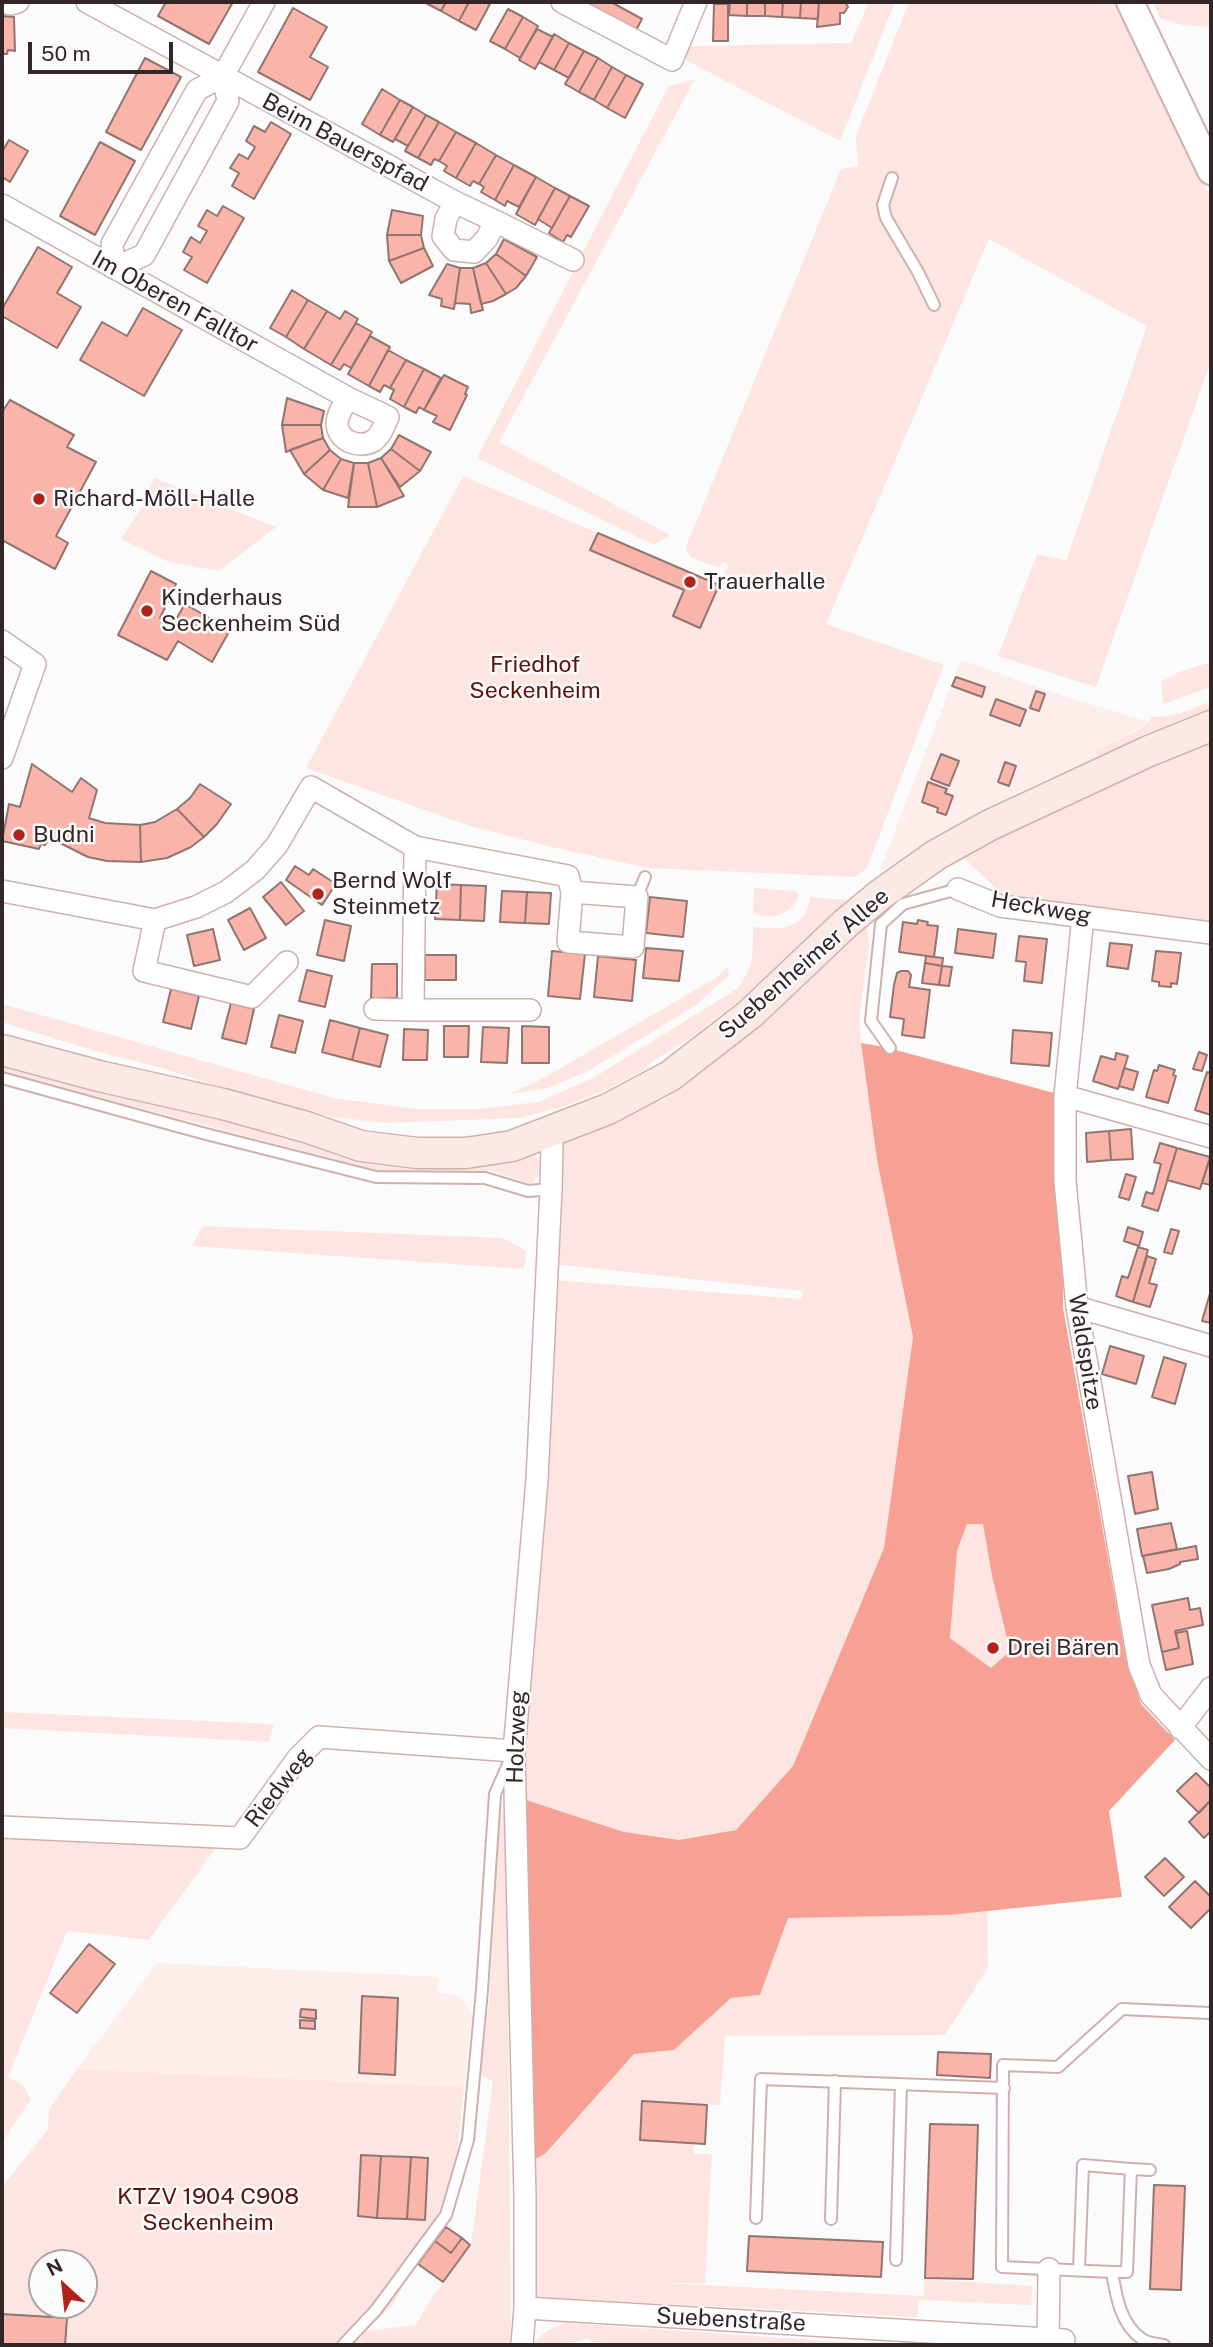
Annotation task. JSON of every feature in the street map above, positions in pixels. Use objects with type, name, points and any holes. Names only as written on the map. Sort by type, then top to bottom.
[{"type":"main road","name":"Suebenheimer Allee","points":[[2,1050],[306,1127],[418,1134],[511,1128],[549,1130],[608,1108],[680,1068],[750,1014],[846,923],[936,855],[990,825],[1149,751],[1211,726]]},
{"type":"main road","name":"Suebenheimer Allee","points":[[2,1031],[127,1067],[223,1104]]},
{"type":"street","points":[[4,2],[18,2]]},
{"type":"street","name":"Beim Bauerspfad","points":[[87,2],[455,202],[573,260]]},
{"type":"street","points":[[223,76],[228,101],[144,255],[114,268],[112,244],[197,90],[223,76],[264,2]]},
{"type":"street","points":[[562,2],[672,60],[696,2]]},
{"type":"street","points":[[1129,2],[1211,170]]},
{"type":"street","name":"Beim Bauerspfad","points":[[455,202],[446,219],[443,236],[454,250],[474,252],[495,221]]},
{"type":"street","name":"Im Oberen Falltor","points":[[2,205],[348,398]]},
{"type":"street","points":[[2,641],[35,664],[2,758]]},
{"type":"street","points":[[2,891],[155,920],[196,907],[226,892],[255,870],[277,845],[311,788],[415,847],[568,876],[572,892],[568,942],[633,947],[637,897],[572,892]]},
{"type":"street","points":[[413,1010],[415,847]]},
{"type":"street","name":"Heckweg","points":[[958,889],[1000,906],[1211,933]]},
{"type":"street","name":"Waldspitze","points":[[1083,916],[1065,1096],[1065,1181],[1077,1307],[1139,1665],[1151,1695],[1211,1759]]},
{"type":"street","points":[[155,920],[144,971],[253,997],[287,962]]},
{"type":"street","points":[[375,1009],[530,1010]]},
{"type":"street","points":[[1065,1096],[1211,1137]]},
{"type":"street","name":"Holzweg","points":[[522,2345],[525,2308],[525,2196],[514,1751],[537,1480],[551,1189],[552,1145],[549,1130]]},
{"type":"street","points":[[1077,1307],[1211,1346]]},
{"type":"street","points":[[1180,1728],[1211,1688]]},
{"type":"street","name":"Riedweg","points":[[2,1827],[240,1838],[298,1758],[319,1737],[514,1751]]},
{"type":"street","points":[[1049,2269],[1053,2342]]},
{"type":"street","name":"Suebenstraße","points":[[525,2308],[1053,2342]]},
{"type":"lane","points":[[892,178],[883,205],[886,218],[934,305]]},
{"type":"lane","points":[[637,897],[645,877]]},
{"type":"lane","name":"Heckweg","points":[[890,1048],[871,1021],[881,924],[903,904],[958,889]]},
{"type":"lane","points":[[2,1078],[376,1177],[485,1178],[528,1191],[551,1189]]},
{"type":"lane","points":[[343,2345],[376,2310],[446,2215],[468,2140],[482,1990],[495,1794],[514,1751]]},
{"type":"lane","points":[[1130,2169],[1127,2272],[1002,2267],[1003,2065],[1058,2067],[1122,2010],[1209,2013]]},
{"type":"lane","points":[[755,2218],[761,2079],[1004,2088]]},
{"type":"lane","points":[[831,2219],[835,2081]]},
{"type":"lane","points":[[896,2260],[901,2084]]},
{"type":"lane","points":[[1079,2270],[1083,2165],[1150,2170]]},
{"type":"lane","points":[[1112,2272],[1116,2299],[1125,2321],[1142,2340],[1164,2345]]},
{"type":"shaded area","points":[[961,660],[1060,695],[1149,722],[1096,751],[1097,757],[1014,794],[932,838],[895,864],[880,870]]},
{"type":"shaded area","points":[[861,1043],[885,1047],[1065,1096],[1063,1308],[1124,1648],[1141,1704],[1175,1740],[1109,1811],[1122,1897],[949,1915],[788,1918],[760,1995],[731,1998],[674,2050],[634,2054],[546,2153],[529,2163],[526,1800],[624,1832],[679,1840],[736,1830],[793,1766],[884,1548],[913,1337],[877,1160]],"holes":[[[967,1524],[983,1524],[1010,1651],[991,1668],[950,1638],[957,1551]]]},
{"type":"shaded area","points":[[157,1963],[439,1977],[438,1993],[457,1995],[472,2015],[464,2087],[77,2069]]},
{"type":"green space","points":[[869,2],[895,2],[840,141],[684,59],[690,46],[851,43]]},
{"type":"green space","name":"Friedhof Seckenheim","points":[[909,2],[1117,2],[1211,197],[1211,361],[1096,687],[998,656],[1037,554],[1066,561],[1147,326],[989,239],[826,624],[944,665],[867,868],[855,877],[648,868],[470,826],[306,768],[463,476],[719,584],[729,565],[722,562],[720,568],[690,557],[686,547],[841,169],[858,166],[856,136]]},
{"type":"green space","points":[[1153,2],[1211,2],[1211,27],[1182,25],[1160,18]]},
{"type":"green space","points":[[695,79],[499,442],[670,535],[654,545],[477,458],[668,87]]},
{"type":"green space","points":[[154,478],[276,527],[219,571],[169,562],[121,539],[143,505]]},
{"type":"green space","points":[[1211,662],[1211,687],[1163,704],[1161,682],[1179,672]]},
{"type":"green space","points":[[1211,701],[1211,712],[1100,760],[1095,751],[1140,729],[1149,722],[1150,717],[1174,715]]},
{"type":"green space","points":[[1211,734],[1211,923],[1002,894],[963,857],[1152,759]]},
{"type":"green space","points":[[754,888],[795,891],[799,895],[792,907],[786,911],[766,917],[753,912]]},
{"type":"green space","points":[[810,897],[847,900],[744,997],[690,1038],[647,1065],[648,1068],[603,1091],[562,1107],[520,1118],[385,1123],[334,1117],[277,1105],[162,1068],[95,1051],[2,1022],[2,1004],[334,1098],[416,1109],[479,1109],[538,1102],[593,1078],[737,989],[747,974],[751,960],[753,927],[775,928],[795,923],[806,911]]},
{"type":"green space","points":[[867,921],[869,945],[859,1019],[861,1043],[877,1160],[913,1337],[884,1548],[793,1766],[736,1830],[679,1840],[624,1832],[526,1800],[519,1749],[552,1280],[802,1299],[802,1291],[553,1264],[559,1146],[564,1139],[657,1097],[662,1101],[690,1081],[768,1016]]},
{"type":"green space","points":[[729,965],[728,976],[695,1006],[586,1072],[548,1088],[509,1094],[542,1079],[716,978]]},
{"type":"green space","points":[[2,1055],[289,1134],[523,1147],[535,1155],[541,1164],[538,1176],[531,1184],[492,1171],[376,1170],[2,1072]]},
{"type":"green space","points":[[202,1226],[503,1238],[526,1251],[524,1269],[192,1246]]},
{"type":"green space","points":[[983,1523],[992,1576],[1010,1651],[991,1668],[950,1638],[957,1551],[967,1524]]},
{"type":"green space","points":[[2,1712],[274,1724],[269,1742],[2,1728]]},
{"type":"green space","name":"KTZV 1904 C908 Seckenheim","points":[[504,1808],[507,1852],[511,2345],[2,2345],[2,2187],[48,2129],[49,2109],[77,2069],[464,2087],[456,2163],[439,2213],[394,2304],[366,2331],[416,2325],[427,2305],[471,2245],[493,2082],[480,2074],[490,1993],[498,1830]]},
{"type":"green space","points":[[2,1835],[218,1845],[149,1940],[67,1931],[8,2077],[23,2085],[31,2099],[2,2142]]},
{"type":"green space","points":[[987,1910],[988,1968],[945,2035],[725,2036],[720,2105],[643,2101],[640,2140],[693,2143],[694,2154],[712,2154],[705,2283],[662,2283],[924,2296],[924,2279],[1033,2286],[1031,2305],[919,2300],[917,2317],[537,2297],[528,2205],[529,2163],[548,2152],[634,2054],[674,2050],[731,1998],[760,1995],[787,1918],[949,1915]]},
{"type":"green space","points":[[566,2323],[887,2345],[597,2345],[587,2338],[568,2345],[533,2345],[547,2331]]},
{"type":"building","points":[[166,2],[233,2],[209,44],[158,16]]},
{"type":"building","points":[[424,2],[446,2],[441,11]]},
{"type":"building","points":[[446,2],[469,2],[459,21],[441,11]]},
{"type":"building","points":[[469,2],[491,2],[476,30],[459,21]]},
{"type":"building","points":[[611,2],[642,19],[635,32],[584,4]]},
{"type":"building","points":[[730,2],[747,2],[747,16],[729,15]]},
{"type":"building","points":[[747,2],[765,2],[765,16],[747,16]]},
{"type":"building","points":[[765,2],[783,2],[782,17],[765,16]]},
{"type":"building","points":[[783,2],[801,2],[800,18],[782,17]]},
{"type":"building","points":[[801,2],[819,2],[818,19],[800,18]]},
{"type":"building","points":[[819,2],[845,2],[848,7],[844,13],[840,13],[840,24],[817,27]]},
{"type":"building","points":[[714,4],[728,4],[728,41],[713,41]]},
{"type":"building","points":[[293,8],[327,27],[310,57],[328,67],[310,100],[258,72]]},
{"type":"building","points":[[508,9],[523,17],[505,49],[490,41]]},
{"type":"building","points":[[2,16],[14,17],[15,51],[8,50],[7,54],[2,54]]},
{"type":"building","points":[[523,17],[538,26],[520,58],[505,49]]},
{"type":"building","points":[[537,29],[553,37],[535,69],[519,60]]},
{"type":"building","points":[[554,34],[569,43],[554,70],[539,62]]},
{"type":"building","points":[[569,43],[584,51],[569,78],[554,70]]},
{"type":"building","points":[[584,51],[598,58],[579,92],[565,84]]},
{"type":"building","points":[[145,58],[181,77],[141,150],[106,132]]},
{"type":"building","points":[[598,58],[612,67],[594,100],[579,92]]},
{"type":"building","points":[[612,67],[626,75],[607,108],[594,100]]},
{"type":"building","points":[[626,75],[643,84],[625,118],[607,108]]},
{"type":"building","points":[[382,89],[400,100],[380,135],[362,124]]},
{"type":"building","points":[[400,100],[413,107],[393,142],[380,135]]},
{"type":"building","points":[[413,107],[426,115],[408,146],[395,139]]},
{"type":"building","points":[[426,115],[439,122],[418,158],[405,151]]},
{"type":"building","points":[[271,122],[291,134],[254,199],[232,186],[239,173],[230,168],[239,154],[248,159],[255,147],[246,141],[254,126],[265,132]]},
{"type":"building","points":[[439,122],[456,132],[439,161],[434,159],[431,165],[418,158]]},
{"type":"building","points":[[456,132],[476,143],[456,178],[444,171],[447,166],[439,161]]},
{"type":"building","points":[[9,140],[28,151],[10,182],[2,177],[2,152]]},
{"type":"building","points":[[100,142],[135,161],[95,235],[60,216]]},
{"type":"building","points":[[476,143],[496,155],[479,184],[473,181],[470,186],[456,178]]},
{"type":"building","points":[[496,155],[514,165],[495,200],[481,192],[484,187],[479,184]]},
{"type":"building","points":[[514,165],[536,177],[519,207],[507,201],[505,206],[495,200]]},
{"type":"building","points":[[536,177],[555,188],[535,225],[516,214]]},
{"type":"building","points":[[555,188],[570,196],[552,228],[538,219]]},
{"type":"building","points":[[570,196],[589,206],[571,237],[567,235],[563,242],[549,233]]},
{"type":"building","points":[[223,206],[244,218],[207,283],[184,270],[192,257],[183,252],[191,237],[200,243],[207,231],[198,226],[207,210],[217,216]]},
{"type":"building","points":[[392,210],[423,216],[421,235],[387,235]]},
{"type":"building","points":[[387,235],[421,235],[424,248],[389,261]]},
{"type":"building","points":[[504,239],[537,257],[526,276],[496,254]]},
{"type":"building","points":[[38,247],[72,267],[57,293],[81,307],[57,348],[2,316],[2,309]]},
{"type":"building","points":[[424,248],[433,266],[401,283],[389,261]]},
{"type":"building","points":[[496,254],[526,276],[516,288],[506,294],[486,263]]},
{"type":"building","points":[[486,263],[506,294],[481,304],[473,268]]},
{"type":"building","points":[[447,264],[460,268],[454,309],[441,306],[442,299],[429,295]]},
{"type":"building","points":[[460,268],[473,268],[483,310],[471,313],[470,304],[455,303]]},
{"type":"building","points":[[292,290],[308,300],[286,337],[270,328]]},
{"type":"building","points":[[308,300],[327,311],[304,349],[286,337]]},
{"type":"building","points":[[143,308],[182,330],[144,396],[80,360],[102,322],[127,336]]},
{"type":"building","points":[[327,311],[340,319],[345,311],[358,319],[331,365],[304,349]]},
{"type":"building","points":[[356,323],[372,332],[351,368],[344,364],[340,370],[331,365]]},
{"type":"building","points":[[370,336],[390,347],[369,386],[348,374]]},
{"type":"building","points":[[388,350],[406,360],[390,388],[384,385],[380,392],[369,386]]},
{"type":"building","points":[[406,360],[424,369],[404,407],[390,399],[394,390],[390,388]]},
{"type":"building","points":[[424,369],[441,378],[424,410],[419,407],[416,413],[404,407]]},
{"type":"building","points":[[444,375],[468,387],[465,394],[467,395],[450,430],[433,422],[437,416],[424,410]]},
{"type":"building","points":[[287,398],[324,411],[321,425],[282,425]]},
{"type":"building","name":"Richard-Möll-Halle","points":[[10,400],[74,435],[67,447],[96,462],[56,536],[68,543],[55,569],[2,540],[2,412]]},
{"type":"building","points":[[282,425],[321,425],[323,438],[286,452]]},
{"type":"building","points":[[399,435],[431,452],[420,471],[391,449]]},
{"type":"building","points":[[323,438],[330,450],[304,474],[290,450]]},
{"type":"building","points":[[391,449],[420,471],[400,487],[381,458]]},
{"type":"building","points":[[330,450],[341,459],[323,490],[304,474]]},
{"type":"building","points":[[381,458],[404,496],[377,507],[368,463]]},
{"type":"building","points":[[341,459],[354,463],[348,498],[323,490]]},
{"type":"building","points":[[354,463],[368,463],[377,507],[348,507]]},
{"type":"building","name":"Trauerhalle","points":[[598,533],[719,585],[700,628],[673,616],[684,590],[590,550]]},
{"type":"building","name":"Kinderhaus Seckenheim Süd","points":[[151,571],[176,584],[160,618],[172,626],[185,604],[230,630],[212,662],[178,641],[167,660],[118,635]]},
{"type":"building","points":[[956,677],[985,687],[982,697],[952,686]]},
{"type":"building","points":[[1036,691],[1045,694],[1039,711],[1030,708]]},
{"type":"building","points":[[996,699],[1026,710],[1020,726],[990,715]]},
{"type":"building","points":[[941,754],[959,761],[949,786],[931,779]]},
{"type":"building","points":[[1005,762],[1016,766],[1009,786],[998,782]]},
{"type":"building","points":[[32,764],[72,792],[81,778],[97,790],[89,818],[105,823],[140,825],[141,862],[107,861],[88,857],[50,838],[45,845],[41,844],[39,849],[2,841],[9,804],[20,807]]},
{"type":"building","points":[[928,782],[947,789],[945,793],[953,796],[946,815],[937,812],[938,808],[922,802]]},
{"type":"building","points":[[200,784],[231,804],[204,837],[177,809],[190,798]]},
{"type":"building","points":[[177,809],[204,837],[191,847],[167,858],[141,862],[140,825],[155,822]]},
{"type":"building","name":"Bernd Wolf Steinmetz","points":[[295,866],[309,875],[313,869],[336,884],[322,905],[286,880]]},
{"type":"building","points":[[281,882],[304,911],[286,925],[263,897]]},
{"type":"building","points":[[437,884],[461,885],[460,920],[435,919]]},
{"type":"building","points":[[461,885],[486,886],[484,921],[460,920]]},
{"type":"building","points":[[502,891],[527,892],[525,923],[500,922]]},
{"type":"building","points":[[527,892],[551,893],[549,924],[525,923]]},
{"type":"building","points":[[650,897],[687,901],[683,937],[646,933]]},
{"type":"building","points":[[250,908],[266,938],[244,950],[228,920]]},
{"type":"building","points":[[325,920],[351,926],[344,961],[317,955]]},
{"type":"building","points":[[918,920],[928,922],[927,925],[938,926],[934,957],[899,952],[903,922],[917,924]]},
{"type":"building","points":[[213,929],[220,960],[194,966],[187,935]]},
{"type":"building","points":[[958,929],[996,934],[993,958],[955,953]]},
{"type":"building","points":[[1019,936],[1047,939],[1042,983],[1024,981],[1026,962],[1016,961]]},
{"type":"building","points":[[1110,943],[1132,945],[1128,969],[1107,966]]},
{"type":"building","points":[[646,948],[683,951],[679,981],[643,978]]},
{"type":"building","points":[[552,951],[585,954],[580,999],[548,996]]},
{"type":"building","points":[[1156,951],[1181,953],[1177,984],[1171,983],[1171,987],[1159,986],[1159,982],[1152,981]]},
{"type":"building","points":[[425,955],[456,955],[456,980],[425,980]]},
{"type":"building","points":[[598,956],[636,960],[632,1001],[594,997]]},
{"type":"building","points":[[926,956],[943,958],[942,966],[925,963]]},
{"type":"building","points":[[925,963],[942,966],[939,985],[922,983]]},
{"type":"building","points":[[372,964],[397,964],[397,998],[371,998]]},
{"type":"building","points":[[942,966],[952,967],[949,986],[939,985]]},
{"type":"building","points":[[307,970],[332,976],[325,1007],[299,1001]]},
{"type":"building","points":[[908,971],[911,975],[909,987],[930,990],[924,1038],[902,1035],[904,1019],[890,1017],[894,985],[897,973]]},
{"type":"building","points":[[171,989],[199,996],[191,1029],[163,1022]]},
{"type":"building","points":[[231,1003],[254,1009],[246,1044],[222,1038]]},
{"type":"building","points":[[279,1015],[303,1021],[295,1053],[271,1047]]},
{"type":"building","points":[[330,1020],[360,1028],[352,1060],[322,1052]]},
{"type":"building","points":[[444,1026],[469,1026],[468,1057],[444,1057]]},
{"type":"building","points":[[522,1026],[549,1027],[549,1063],[522,1063]]},
{"type":"building","points":[[483,1027],[509,1028],[507,1063],[481,1062]]},
{"type":"building","points":[[360,1028],[388,1035],[380,1067],[352,1060]]},
{"type":"building","points":[[404,1029],[428,1030],[427,1060],[403,1060]]},
{"type":"building","points":[[1013,1030],[1052,1033],[1049,1066],[1011,1063]]},
{"type":"building","points":[[1199,1052],[1207,1055],[1202,1071],[1193,1069]]},
{"type":"building","points":[[1116,1053],[1128,1056],[1118,1089],[1093,1081],[1101,1056],[1115,1060]]},
{"type":"building","points":[[1159,1065],[1175,1070],[1173,1075],[1176,1076],[1168,1103],[1146,1097],[1154,1070],[1157,1071]]},
{"type":"building","points":[[1124,1068],[1138,1072],[1133,1090],[1119,1086]]},
{"type":"building","points":[[1207,1072],[1211,1073],[1211,1115],[1195,1110]]},
{"type":"building","points":[[1131,1129],[1133,1159],[1111,1160],[1109,1131]]},
{"type":"building","points":[[1109,1131],[1111,1160],[1087,1162],[1086,1133]]},
{"type":"building","points":[[1160,1143],[1177,1148],[1158,1211],[1142,1206],[1146,1192],[1153,1194],[1161,1164],[1154,1162]]},
{"type":"building","points":[[1177,1148],[1210,1157],[1200,1189],[1167,1180]]},
{"type":"building","points":[[1209,1162],[1211,1163],[1211,1185],[1202,1183]]},
{"type":"building","points":[[1126,1174],[1136,1177],[1129,1200],[1119,1197]]},
{"type":"building","points":[[1128,1227],[1143,1232],[1139,1246],[1124,1241]]},
{"type":"building","points":[[1171,1229],[1179,1231],[1172,1254],[1164,1252]]},
{"type":"building","points":[[1138,1247],[1148,1250],[1133,1302],[1116,1296],[1122,1276],[1128,1278]]},
{"type":"building","points":[[1147,1256],[1156,1259],[1149,1283],[1157,1285],[1150,1307],[1133,1302]]},
{"type":"building","points":[[1211,1290],[1211,1323],[1202,1321]]},
{"type":"building","points":[[1110,1346],[1144,1356],[1136,1384],[1102,1374]]},
{"type":"building","points":[[1164,1357],[1186,1364],[1175,1404],[1152,1397]]},
{"type":"building","points":[[1152,1472],[1158,1509],[1135,1514],[1128,1476]]},
{"type":"building","points":[[1171,1523],[1177,1549],[1142,1556],[1137,1529]]},
{"type":"building","points":[[1196,1546],[1198,1559],[1147,1573],[1143,1556]]},
{"type":"building","points":[[1188,1598],[1190,1610],[1200,1608],[1203,1625],[1175,1631],[1179,1648],[1162,1652],[1152,1605]]},
{"type":"building","points":[[1187,1631],[1193,1664],[1166,1670],[1162,1652],[1179,1648],[1176,1633]]},
{"type":"building","points":[[1196,1773],[1211,1788],[1211,1800],[1199,1813],[1177,1791]]},
{"type":"building","points":[[1211,1800],[1211,1831],[1204,1838],[1189,1822]]},
{"type":"building","points":[[1165,1858],[1184,1877],[1164,1896],[1145,1877]]},
{"type":"building","points":[[1195,1881],[1211,1897],[1211,1908],[1191,1928],[1169,1907]]},
{"type":"building","points":[[89,1944],[115,1964],[77,2013],[50,1993]]},
{"type":"building","points":[[362,1996],[398,1998],[395,2075],[359,2073]]},
{"type":"building","points":[[301,2009],[316,2010],[316,2019],[300,2017]]},
{"type":"building","points":[[300,2020],[315,2021],[315,2029],[300,2028]]},
{"type":"building","points":[[938,2052],[991,2054],[990,2078],[937,2075]]},
{"type":"building","points":[[642,2101],[707,2105],[705,2144],[640,2140]]},
{"type":"building","points":[[930,2124],[978,2125],[973,2279],[925,2278]]},
{"type":"building","points":[[361,2155],[381,2156],[377,2218],[358,2216]]},
{"type":"building","points":[[381,2156],[411,2157],[407,2219],[377,2218]]},
{"type":"building","points":[[411,2157],[428,2158],[425,2220],[407,2219]]},
{"type":"building","points":[[1154,2185],[1185,2186],[1181,2290],[1150,2289]]},
{"type":"building","points":[[446,2227],[462,2238],[451,2253],[435,2241]]},
{"type":"building","points":[[749,2236],[883,2242],[881,2277],[747,2271]]},
{"type":"building","points":[[462,2238],[470,2245],[443,2282],[418,2264],[435,2241],[451,2253]]},
{"type":"building","points":[[2,2314],[28,2316],[28,2319],[67,2319],[65,2345],[2,2345]]},
{"type":"place","name":"Richard-Möll-Halle","points":[[39,499]]},
{"type":"place","name":"Trauerhalle","points":[[690,582]]},
{"type":"place","name":"Kinderhaus Seckenheim Süd","points":[[147,611]]},
{"type":"place","name":"Budni","points":[[19,835]]},
{"type":"place","name":"Bernd Wolf Steinmetz","points":[[318,894]]},
{"type":"place","name":"Drei Bären","points":[[993,1648]]}]
